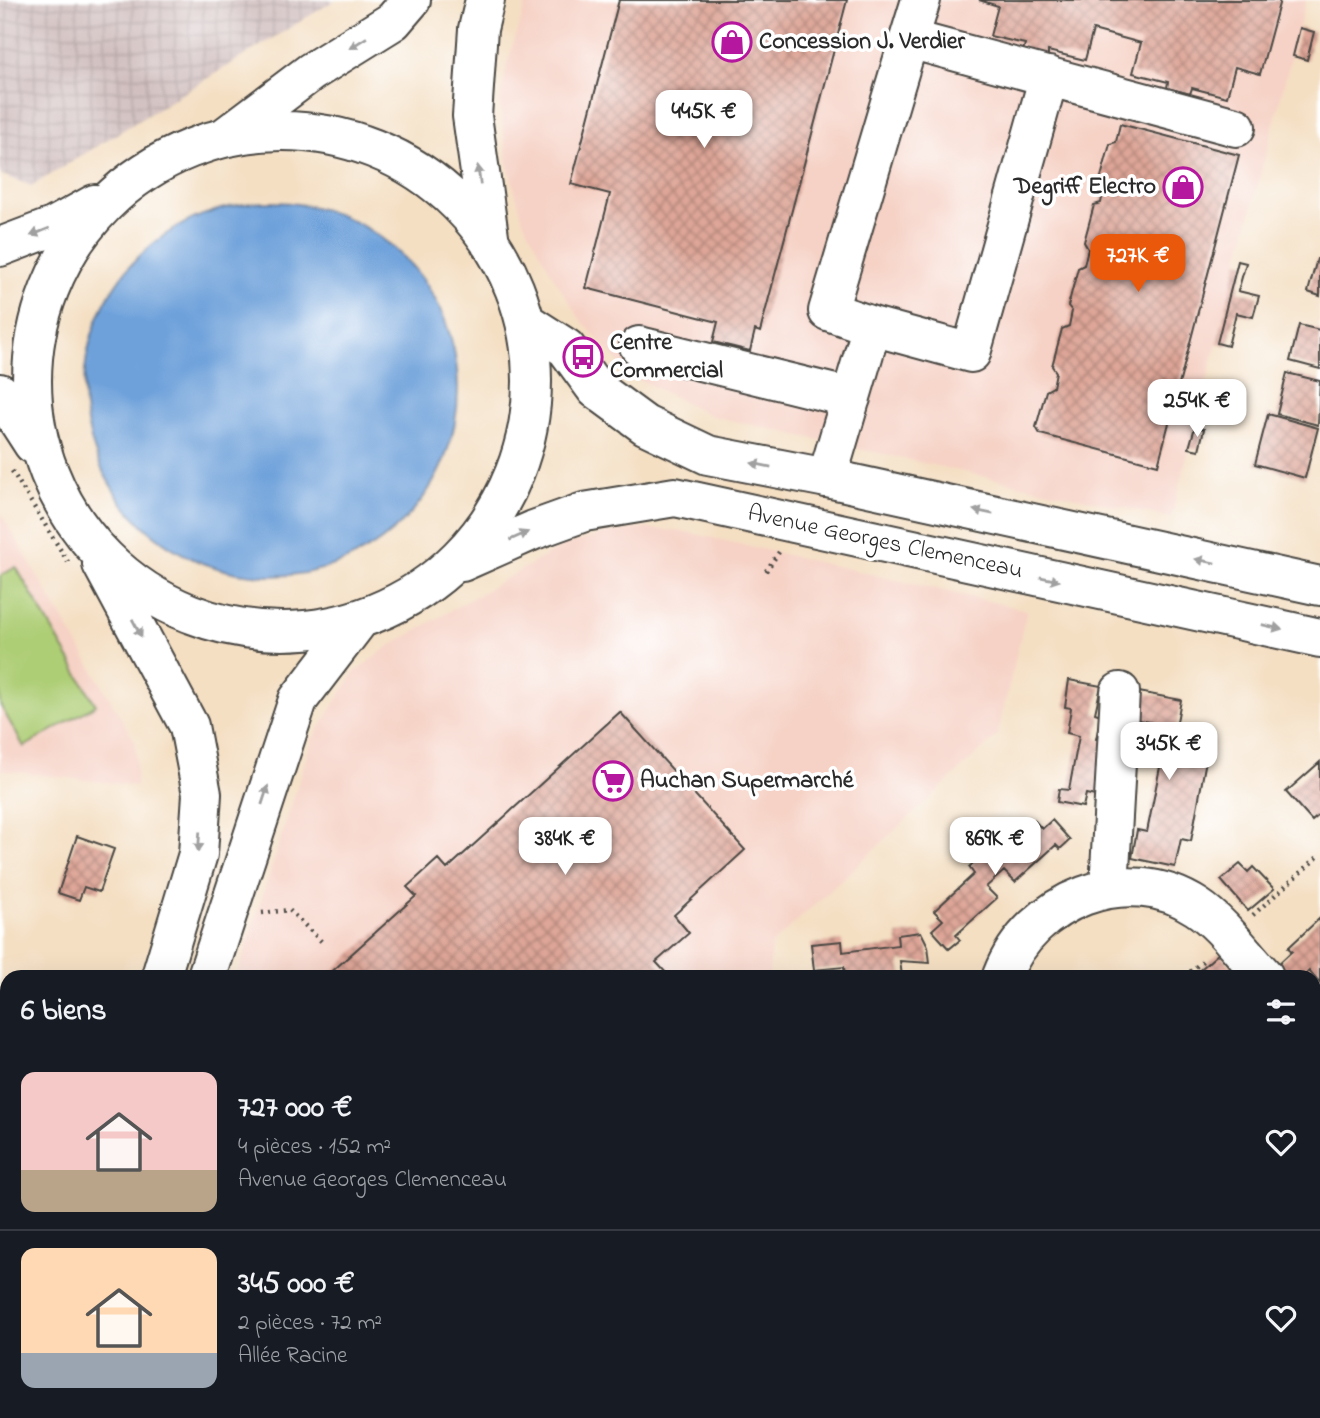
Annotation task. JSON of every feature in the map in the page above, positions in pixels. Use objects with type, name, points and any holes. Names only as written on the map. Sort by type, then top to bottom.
[{"type":"main road","points":[[225,137],[311,72],[393,21],[411,0]]},
{"type":"main road","points":[[485,0],[478,29],[472,116],[490,243]]},
{"type":"main road","points":[[921,0],[828,311],[971,353],[1049,76]]},
{"type":"main road","points":[[909,39],[1236,127]]},
{"type":"main road","points":[[0,247],[55,226],[121,190],[172,155],[225,137],[284,131],[347,139],[407,162],[450,199],[490,243],[512,281],[527,323],[535,375],[530,426],[515,476],[488,523],[457,564],[412,597],[360,619],[301,629],[250,629],[194,614],[82,557]]},
{"type":"main road","points":[[45,464],[33,413],[31,379],[36,334],[50,286],[76,234],[121,190]]},
{"type":"main road","name":"Avenue Georges Clemenceau","points":[[527,323],[566,348],[596,389],[645,425],[708,455],[827,478],[1320,586]]},
{"type":"main road","points":[[827,478],[872,326]]},
{"type":"main road","points":[[639,346],[851,398]]},
{"type":"main road","points":[[0,393],[45,464],[69,511],[82,557],[189,726],[202,794],[198,854],[163,970]]},
{"type":"main road","name":"Avenue Georges Clemenceau","points":[[457,564],[534,530],[584,512],[675,496],[1320,638]]},
{"type":"main road","points":[[209,970],[298,700],[360,619]]},
{"type":"main road","points":[[1109,888],[1120,692]]},
{"type":"main road","points":[[1006,970],[1026,936],[1049,914],[1078,897],[1109,888],[1145,887],[1171,893],[1198,908],[1258,970]]},
{"type":"path","points":[[7,463],[82,557]]},
{"type":"path","points":[[227,916],[289,910],[323,943]]},
{"type":"shaded area","points":[[0,0],[335,0],[32,186],[0,174]]},
{"type":"shaded area","points":[[527,0],[1306,0],[1171,518],[712,416],[630,375],[580,319],[523,220],[508,165],[500,103],[507,64]]},
{"type":"shaded area","points":[[0,512],[136,743],[136,786],[0,770]]},
{"type":"shaded area","points":[[642,528],[687,532],[1027,610],[997,736],[771,945],[769,970],[239,970],[312,740],[354,673],[388,647],[564,545],[607,533]]},
{"type":"green space","points":[[16,567],[96,705],[24,747],[0,705],[0,576]]},
{"type":"water","points":[[271,202],[325,210],[359,224],[403,257],[436,301],[450,335],[458,389],[450,443],[436,477],[403,521],[359,554],[325,568],[271,576],[217,568],[183,554],[139,521],[106,477],[92,443],[84,389],[92,335],[106,301],[139,257],[183,224],[217,210]]},
{"type":"building","points":[[619,0],[847,0],[760,332],[755,330],[750,351],[713,342],[718,322],[586,288],[610,194],[571,184]]},
{"type":"building","points":[[979,0],[1280,0],[1260,74],[1235,67],[1227,97],[1192,88],[1190,94],[1167,88],[1168,82],[1133,73],[1141,43],[1093,30],[1085,60],[1048,51],[1048,57],[1023,51],[1025,44],[990,36],[998,6]]},
{"type":"building","points":[[1300,28],[1314,32],[1307,60],[1293,56]]},
{"type":"building","points":[[1120,124],[1239,155],[1158,465],[1040,434],[1036,427],[1046,391],[1053,387],[1056,372],[1052,366],[1062,329],[1069,326],[1072,311],[1068,306],[1078,268],[1084,265],[1088,249],[1084,242],[1094,205],[1101,203],[1104,188],[1100,181],[1110,144],[1116,142]]},
{"type":"building","points":[[1317,259],[1320,259],[1320,296],[1308,292]]},
{"type":"building","points":[[1238,261],[1246,263],[1238,291],[1259,296],[1253,317],[1236,313],[1228,346],[1217,343]]},
{"type":"building","points":[[1299,325],[1320,330],[1320,369],[1290,361]]},
{"type":"building","points":[[1287,373],[1320,381],[1318,425],[1277,414]]},
{"type":"building","points":[[1268,414],[1318,428],[1305,478],[1255,464]]},
{"type":"building","points":[[1195,427],[1204,429],[1199,450],[1189,448]]},
{"type":"building","points":[[1069,680],[1101,686],[1095,713],[1101,715],[1096,739],[1111,742],[1100,797],[1086,794],[1083,807],[1057,802],[1059,789],[1069,790],[1079,736],[1067,733],[1071,708],[1065,707]]},
{"type":"building","points":[[1139,692],[1181,700],[1176,727],[1193,731],[1188,757],[1206,760],[1191,841],[1181,839],[1175,867],[1132,858],[1137,830],[1147,832],[1163,752],[1145,748],[1150,722],[1133,719]]},
{"type":"building","name":"Auchan Supermarché","points":[[620,712],[745,850],[674,915],[689,933],[656,962],[663,970],[334,970],[416,896],[407,887],[438,859],[447,869]]},
{"type":"building","points":[[1320,762],[1320,814],[1312,821],[1286,792]]},
{"type":"building","points":[[1034,820],[1042,829],[1052,820],[1070,840],[1060,849],[1056,845],[1015,882],[1004,871],[986,887],[997,898],[956,935],[960,940],[949,949],[932,930],[943,920],[934,911],[974,874],[969,867],[987,851],[993,857]]},
{"type":"building","points":[[77,836],[114,849],[99,892],[84,887],[79,900],[58,893]]},
{"type":"building","points":[[1240,864],[1248,872],[1253,867],[1274,889],[1248,911],[1221,880]]},
{"type":"building","points":[[1320,918],[1320,970],[1280,970],[1276,966],[1292,951],[1288,948]]},
{"type":"building","points":[[921,932],[928,946],[930,963],[900,961],[901,970],[844,970],[844,967],[814,970],[811,944],[842,941],[843,952],[898,945],[897,935]]},
{"type":"building","points":[[1219,953],[1235,970],[1200,970]]},
{"type":"place","name":"Concession J. Verdier","points":[[732,42]]},
{"type":"place","name":"Degriff Electro","points":[[1183,187]]},
{"type":"place","name":"Centre Commercial","points":[[583,357]]},
{"type":"place","name":"Auchan Supermarché","points":[[613,781]]}]
